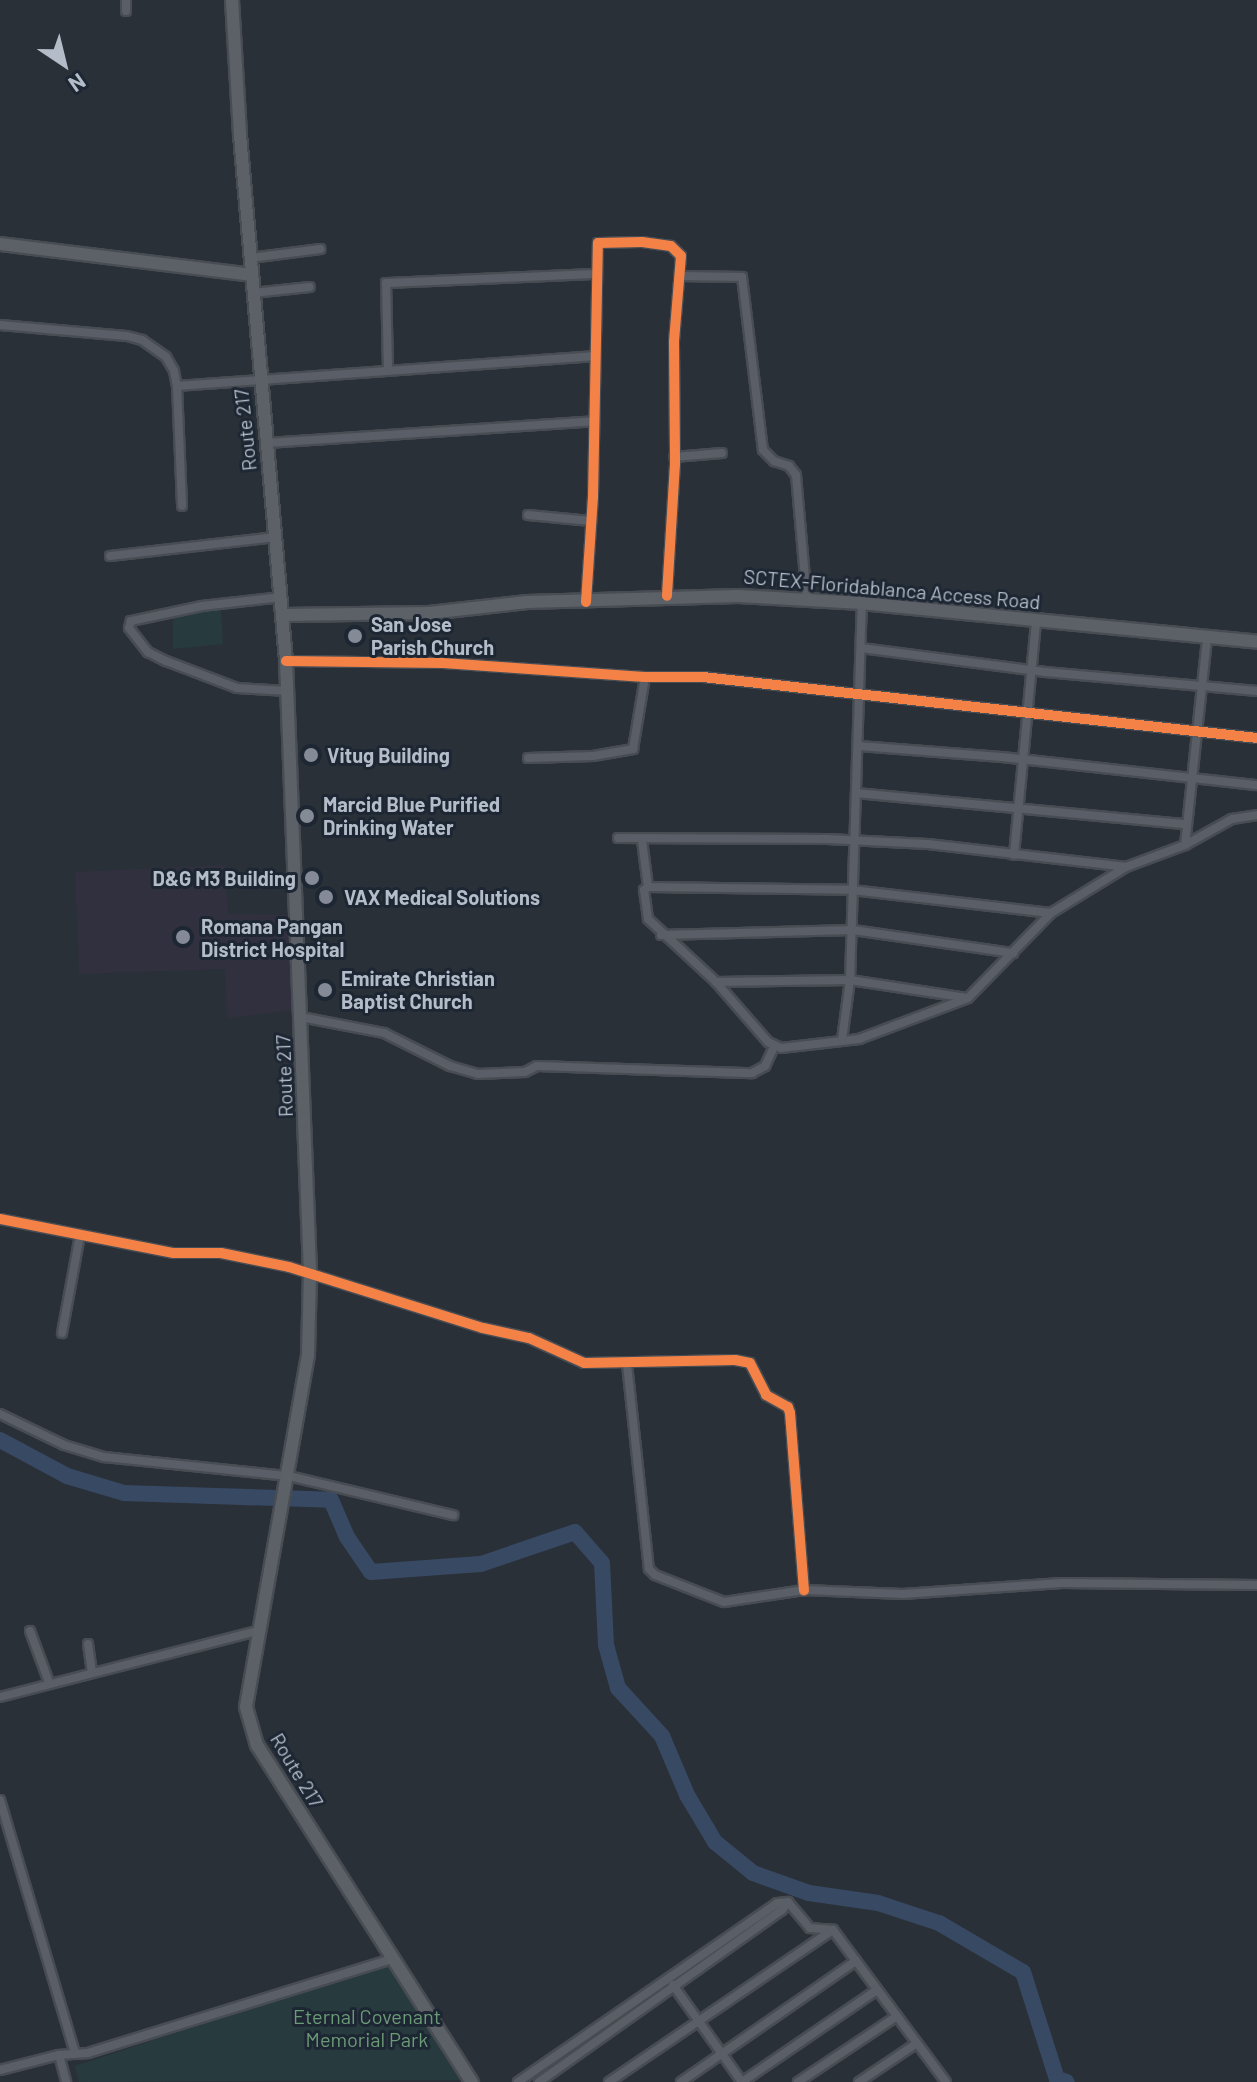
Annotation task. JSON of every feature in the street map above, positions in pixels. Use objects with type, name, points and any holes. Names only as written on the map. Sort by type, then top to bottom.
[{"type":"main road","name":"Route 217","points":[[232,0],[251,275],[286,661],[310,1273],[308,1355],[246,1707],[257,1745],[472,2082]]},
{"type":"main road","points":[[0,244],[251,275]]},
{"type":"main road","name":"SCTEX-Floridablanca Access Road","points":[[283,615],[429,613],[501,604],[667,596],[862,603],[1257,642]]},
{"type":"street","points":[[126,0],[126,11]]},
{"type":"street","points":[[586,602],[598,243],[642,242],[677,250],[681,276],[674,342],[674,457],[667,596]]},
{"type":"street","points":[[250,258],[320,249]]},
{"type":"street","points":[[388,369],[386,283],[595,274]]},
{"type":"street","points":[[681,276],[742,277],[763,450],[774,461],[789,466],[796,475],[807,600]]},
{"type":"street","points":[[253,293],[310,287]]},
{"type":"street","points":[[0,325],[55,327],[142,340],[170,362],[177,386],[182,506]]},
{"type":"street","points":[[177,386],[596,356]]},
{"type":"street","points":[[267,443],[594,421]]},
{"type":"street","points":[[674,457],[722,453]]},
{"type":"street","points":[[528,515],[591,521]]},
{"type":"street","points":[[110,556],[276,537]]},
{"type":"street","points":[[282,597],[210,604],[131,621],[129,628],[148,652],[166,661],[237,688],[287,691]]},
{"type":"street","points":[[842,1040],[853,930],[862,603]]},
{"type":"street","points":[[1014,855],[1020,806],[1020,760],[1036,621]]},
{"type":"street","points":[[1185,845],[1207,638]]},
{"type":"street","points":[[861,648],[1031,671],[1257,691]]},
{"type":"street","points":[[286,661],[456,663],[645,677],[703,677],[859,697],[1257,738]]},
{"type":"street","points":[[528,758],[593,756],[633,749],[645,677]]},
{"type":"street","points":[[859,746],[1257,785]]},
{"type":"street","points":[[856,793],[1186,824]]},
{"type":"street","points":[[774,1047],[859,1039],[968,998],[1051,913],[1126,867],[1185,845],[1232,819],[1257,815]]},
{"type":"street","points":[[618,838],[928,844],[1126,867]]},
{"type":"street","points":[[642,840],[648,887]]},
{"type":"street","points":[[774,1047],[716,982],[661,935],[646,915],[644,890],[648,887],[852,890],[1051,913]]},
{"type":"street","points":[[661,935],[853,930],[1013,953]]},
{"type":"street","points":[[716,982],[850,980],[968,998]]},
{"type":"street","points":[[301,1017],[384,1033],[450,1066],[478,1074],[525,1072],[537,1066],[752,1073],[765,1066],[774,1047]]},
{"type":"street","points":[[0,1219],[174,1253],[246,1257],[310,1273],[483,1328],[529,1338],[584,1363],[735,1360],[750,1363],[766,1395],[788,1407],[804,1590]]},
{"type":"street","points":[[62,1333],[80,1235]]},
{"type":"street","points":[[627,1364],[651,1573],[724,1602],[804,1590],[903,1594],[1062,1583],[1257,1585]]},
{"type":"street","points":[[0,1414],[64,1445],[104,1457],[288,1480],[453,1515]]},
{"type":"street","points":[[30,1631],[49,1682]]},
{"type":"street","points":[[0,1697],[257,1631]]},
{"type":"street","points":[[88,1644],[92,1671]]},
{"type":"street","points":[[0,1800],[75,2053]]},
{"type":"street","points":[[788,1902],[810,1928],[833,1930],[946,2082]]},
{"type":"street","points":[[518,2082],[777,1903],[788,1902]]},
{"type":"street","points":[[533,2071],[540,2082],[782,1910],[788,1902]]},
{"type":"street","points":[[609,2082],[833,1930]]},
{"type":"street","points":[[0,2070],[59,2055],[88,2053],[391,1959]]},
{"type":"street","points":[[681,2082],[856,1961]]},
{"type":"street","points":[[668,1977],[742,2082],[877,1990]]},
{"type":"street","points":[[798,2082],[897,2016]]},
{"type":"street","points":[[859,2082],[917,2043]]},
{"type":"street","points":[[59,2055],[66,2082]]},
{"type":"shaded area","name":"Romana Pangan District Hospital","points":[[226,865],[228,914],[288,915],[293,1010],[227,1018],[225,969],[79,974],[75,872]]},
{"type":"green space","points":[[221,607],[223,644],[173,649],[173,618]]},
{"type":"green space","name":"Eternal Covenant Memorial Park","points":[[391,1962],[468,2080],[79,2082],[75,2066]]},
{"type":"waterway","points":[[0,1440],[67,1476],[124,1493],[331,1500],[347,1537],[371,1572],[481,1564],[575,1532],[602,1563],[606,1645],[618,1688],[662,1736],[687,1795],[715,1842],[753,1873],[809,1893],[878,1903],[939,1923],[1023,1972],[1057,2079],[1067,2082]]},
{"type":"cycle path","points":[[586,602],[593,497],[598,243],[642,242],[671,246],[681,256],[674,342],[675,464],[667,596]]},
{"type":"cycle path","points":[[286,661],[443,663],[645,677],[703,677],[1257,738]]},
{"type":"cycle path","points":[[0,1219],[174,1253],[221,1253],[289,1267],[483,1328],[529,1338],[584,1363],[735,1360],[750,1363],[766,1395],[788,1407],[790,1413],[804,1590]]},
{"type":"place","name":"San Jose Parish Church","points":[[355,636]]},
{"type":"place","name":"Vitug Building","points":[[311,755]]},
{"type":"place","name":"Marcid Blue Purified Drinking Water","points":[[307,816]]},
{"type":"place","name":"D&G M3 Building","points":[[312,878]]},
{"type":"place","name":"VAX Medical Solutions","points":[[326,897]]},
{"type":"place","name":"Romana Pangan District Hospital","points":[[183,937]]},
{"type":"place","name":"Emirate Christian Baptist Church","points":[[325,990]]}]
